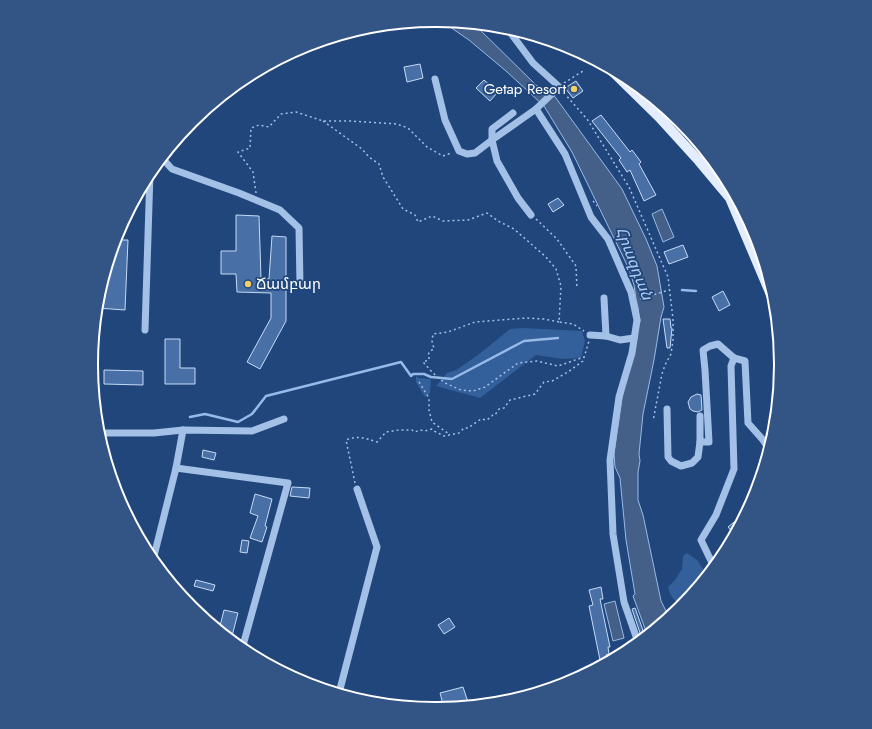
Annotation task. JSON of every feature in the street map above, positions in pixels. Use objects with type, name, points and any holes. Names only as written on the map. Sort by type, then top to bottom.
[{"type":"main road","points":[[627,86],[659,117],[727,195]]},
{"type":"main road","points":[[732,203],[759,266]]},
{"type":"street","points":[[435,79],[445,120],[459,151],[467,154],[475,153],[539,106],[552,92],[560,89],[533,63],[513,36]]},
{"type":"street","points":[[539,106],[565,154],[591,217],[608,240],[631,292],[637,320],[632,354],[619,397],[610,460],[613,534],[624,602],[636,636]]},
{"type":"street","points":[[513,113],[492,129],[492,140],[497,161],[518,198],[531,215]]},
{"type":"street","points":[[166,162],[172,169],[239,193],[280,210],[299,228],[300,285]]},
{"type":"street","points":[[145,330],[150,186]]},
{"type":"street","points":[[604,298],[606,336]]},
{"type":"street","points":[[590,335],[606,336],[620,340],[634,338]]},
{"type":"street","points":[[700,442],[709,442],[703,350],[718,344],[734,358],[744,361],[748,423],[764,442]]},
{"type":"street","points":[[711,561],[700,540],[716,515],[734,469],[731,366],[734,358]]},
{"type":"street","points":[[667,409],[668,457],[672,462],[682,466],[692,463],[698,457],[700,442],[700,416]]},
{"type":"street","points":[[106,433],[154,433],[183,430],[252,431],[284,419]]},
{"type":"street","points":[[155,552],[176,468],[183,430]]},
{"type":"street","points":[[176,468],[288,483],[244,642]]},
{"type":"street","points":[[340,688],[377,547],[357,489]]},
{"type":"path","points":[[583,71],[560,89],[587,119],[629,187],[668,277],[673,319],[673,340],[671,354],[662,374],[653,421]]},
{"type":"path","points":[[257,200],[254,172],[238,152],[250,148],[251,128],[259,125],[269,127],[281,114],[296,112],[323,122],[362,149],[369,157],[379,164],[383,178],[389,185],[403,209],[415,215],[418,222],[432,216],[443,221],[468,220],[487,213],[498,221],[514,229],[546,257],[556,269],[561,286],[559,322]]},
{"type":"path","points":[[323,122],[350,120],[397,124],[408,128],[427,147],[444,156],[459,151]]},
{"type":"path","points":[[593,201],[597,206]]},
{"type":"path","points":[[531,215],[557,239],[576,266],[577,289]]},
{"type":"path","points":[[637,300],[669,290]]},
{"type":"path","points":[[357,489],[346,440],[353,437],[359,437],[377,442],[386,432],[400,430],[412,430],[415,432],[432,429],[444,436],[459,433],[464,428],[468,428],[481,419],[487,420],[495,415],[498,409],[504,408],[510,400],[535,394],[544,382],[552,381],[583,361],[590,335],[573,324],[544,319],[526,318],[475,322],[448,332],[433,334],[432,341],[434,349],[430,351],[428,355],[430,357],[429,360],[423,362],[432,373],[445,383],[461,390],[473,391],[485,387],[518,363],[537,361],[558,366],[584,357]]},
{"type":"path","points":[[418,382],[429,398],[429,410],[432,422],[450,435]]},
{"type":"shaded area","points":[[522,328],[582,331],[585,341],[581,358],[563,359],[536,355],[480,398],[436,386],[447,373],[456,370],[478,355],[510,329]]},
{"type":"shaded area","points":[[416,376],[419,378],[431,379],[430,393],[425,397],[416,382]]},
{"type":"shaded area","points":[[687,553],[697,560],[704,570],[676,601],[670,593],[668,587],[675,580],[682,569],[683,556]]},
{"type":"water","name":"Հրազդան","points":[[452,28],[480,30],[536,85],[553,94],[622,189],[657,266],[664,307],[643,414],[639,454],[638,500],[643,515],[661,601],[666,611],[645,629],[633,596],[635,594],[626,540],[620,478],[615,467],[614,453],[622,398],[640,321],[634,285],[629,269],[572,152],[544,106],[506,71],[469,40]]},
{"type":"water","points":[[662,209],[674,237],[663,242],[652,214]]},
{"type":"water","points":[[615,601],[624,638],[613,641],[604,604]]},
{"type":"building","points":[[420,64],[423,78],[407,82],[404,67]]},
{"type":"building","points":[[484,80],[498,92],[490,101],[476,88]]},
{"type":"building","name":"Getap Resort","points":[[576,81],[583,91],[573,98],[565,88]]},
{"type":"building","points":[[601,115],[630,152],[632,150],[641,162],[639,164],[656,195],[644,201],[630,170],[627,172],[619,160],[621,158],[592,121]]},
{"type":"building","points":[[558,198],[564,205],[553,212],[548,204]]},
{"type":"building","name":"Ճամբար","points":[[236,215],[259,216],[261,279],[269,279],[272,236],[286,237],[286,321],[260,369],[247,362],[271,318],[271,293],[237,292],[236,274],[221,274],[221,251],[236,251]]},
{"type":"building","points":[[122,240],[128,240],[125,310],[103,308],[116,256]]},
{"type":"building","points":[[683,245],[688,257],[669,264],[664,252]]},
{"type":"building","points":[[723,291],[730,305],[719,311],[712,297]]},
{"type":"building","points":[[663,319],[670,319],[672,328],[670,348],[667,348]]},
{"type":"building","points":[[165,339],[180,339],[180,368],[195,368],[195,384],[165,384]]},
{"type":"building","points":[[104,370],[143,371],[143,385],[104,384]]},
{"type":"building","points":[[697,394],[701,395],[702,410],[698,412],[690,409],[688,402],[691,397]]},
{"type":"building","points":[[203,450],[216,453],[214,460],[202,457]]},
{"type":"building","points":[[292,487],[310,488],[309,498],[290,496]]},
{"type":"building","points":[[255,494],[272,499],[265,526],[267,527],[262,542],[250,538],[258,516],[250,513]]},
{"type":"building","points":[[735,522],[730,529],[728,527]]},
{"type":"building","points":[[242,540],[249,541],[247,553],[240,552]]},
{"type":"building","points":[[196,580],[215,585],[213,591],[194,586]]},
{"type":"building","points":[[601,587],[603,599],[600,599],[610,647],[608,647],[609,654],[600,660],[589,606],[593,605],[589,590]]},
{"type":"building","points":[[635,608],[643,630],[640,633],[632,609]]},
{"type":"building","points":[[224,610],[238,613],[233,633],[221,624]]},
{"type":"building","points":[[449,618],[455,627],[444,634],[438,625]]},
{"type":"building","points":[[463,687],[467,700],[442,702],[440,693]]},
{"type":"waterway","points":[[682,290],[696,291]]},
{"type":"waterway","points":[[190,417],[205,414],[238,422],[252,414],[266,396],[401,362],[411,376],[413,374],[424,374],[431,377],[452,379],[524,341],[558,338]]},
{"type":"place","name":"Getap Resort","points":[[574,89]]},
{"type":"place","name":"Ճամբար","points":[[248,284]]}]
